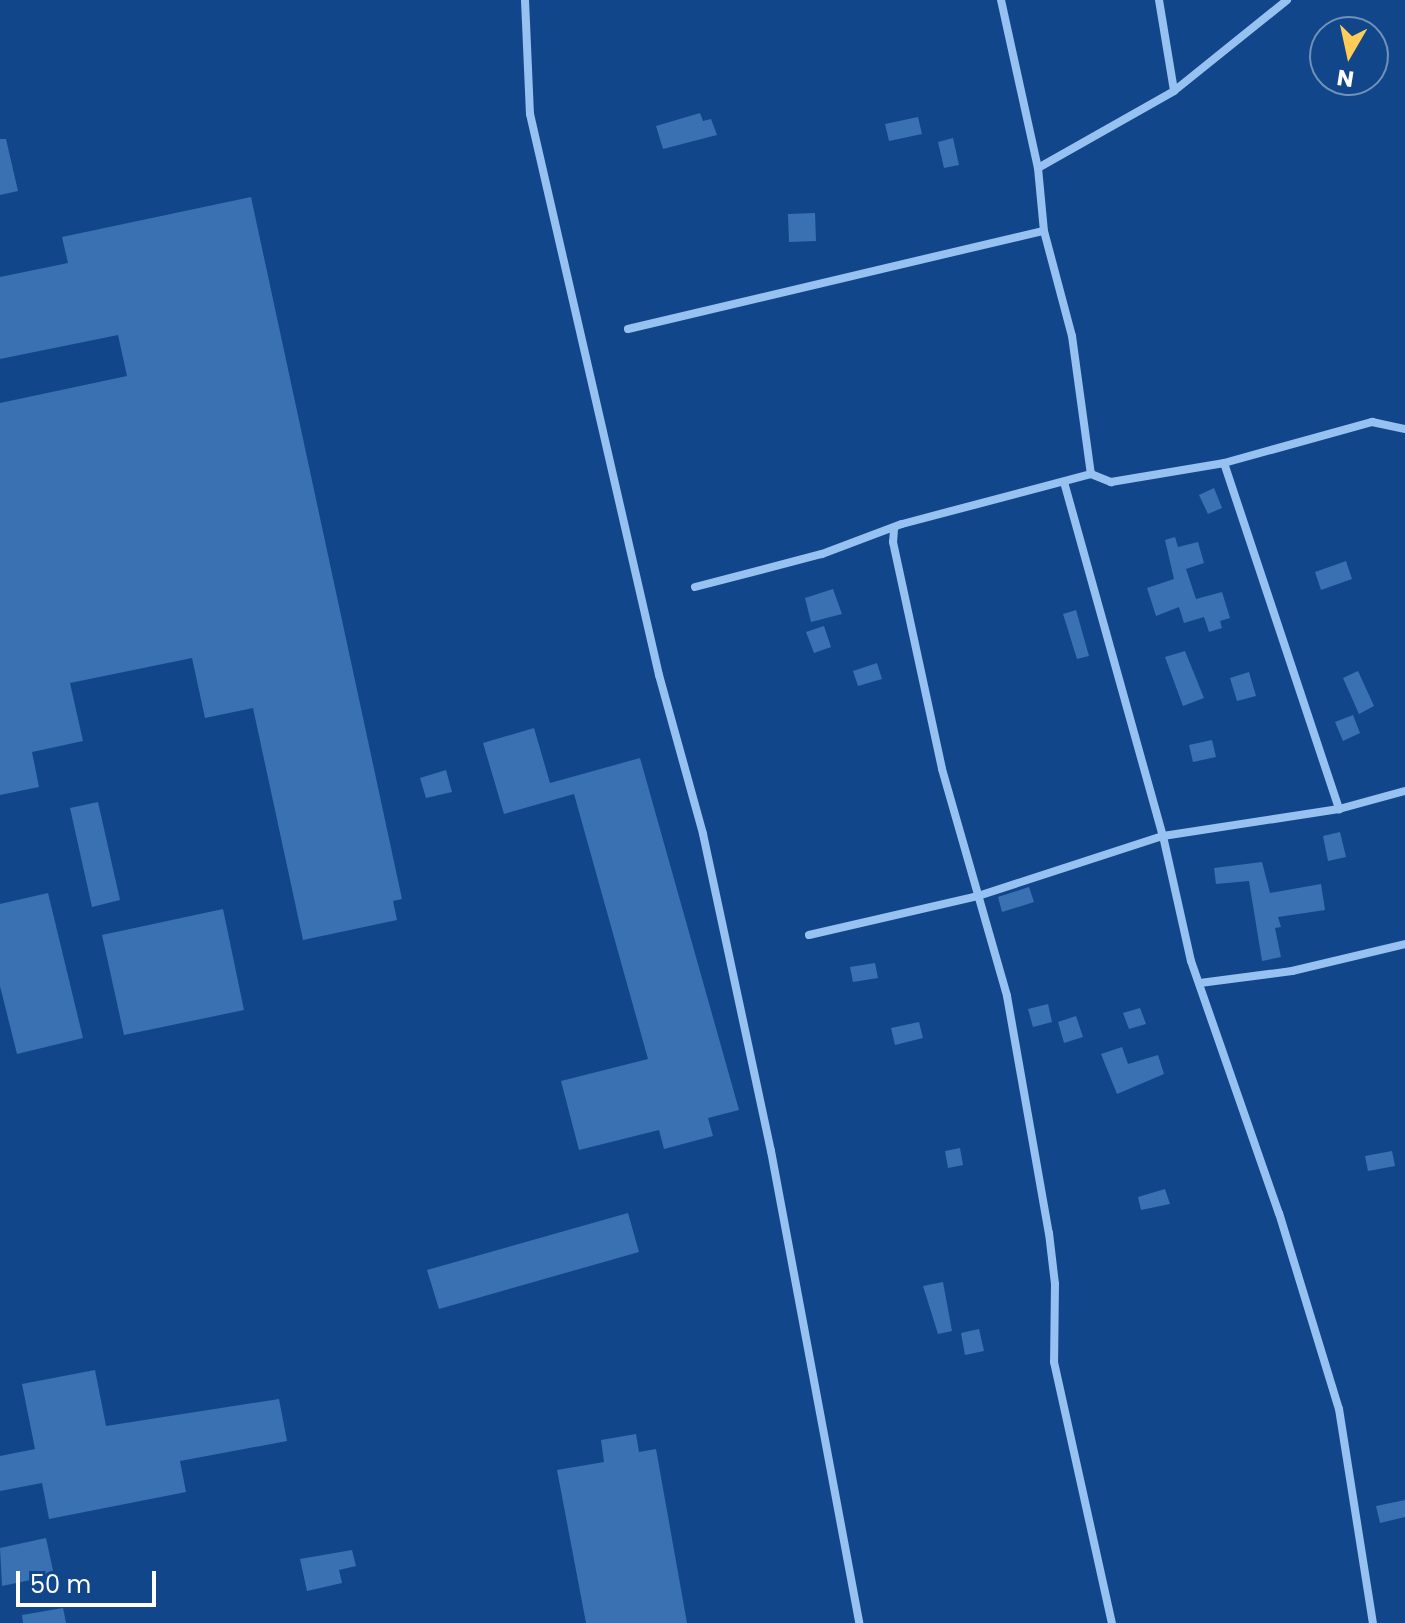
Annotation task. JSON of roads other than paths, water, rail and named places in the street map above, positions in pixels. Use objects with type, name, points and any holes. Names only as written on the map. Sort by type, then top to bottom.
[{"type":"street","points":[[525,0],[530,114],[659,675],[703,834],[771,1151],[859,1623]]},
{"type":"street","points":[[1001,0],[1038,168],[1044,231],[1072,336],[1091,474]]},
{"type":"street","points":[[1159,0],[1174,91]]},
{"type":"street","points":[[1038,168],[1174,91],[1287,0]]},
{"type":"street","points":[[628,329],[1044,231]]},
{"type":"street","points":[[695,587],[1091,474],[1111,482],[1224,463],[1372,422],[1405,428]]},
{"type":"street","points":[[1224,463],[1339,809]]},
{"type":"street","points":[[1064,482],[1163,836],[1200,983],[1279,1213],[1339,1409],[1373,1623]]},
{"type":"street","points":[[894,529],[893,542],[942,769],[1007,996],[1049,1233],[1055,1284],[1054,1362],[1112,1623]]},
{"type":"street","points":[[809,935],[978,896],[1163,836],[1339,809],[1405,791]]},
{"type":"street","points":[[1200,983],[1292,971],[1405,944]]}]
